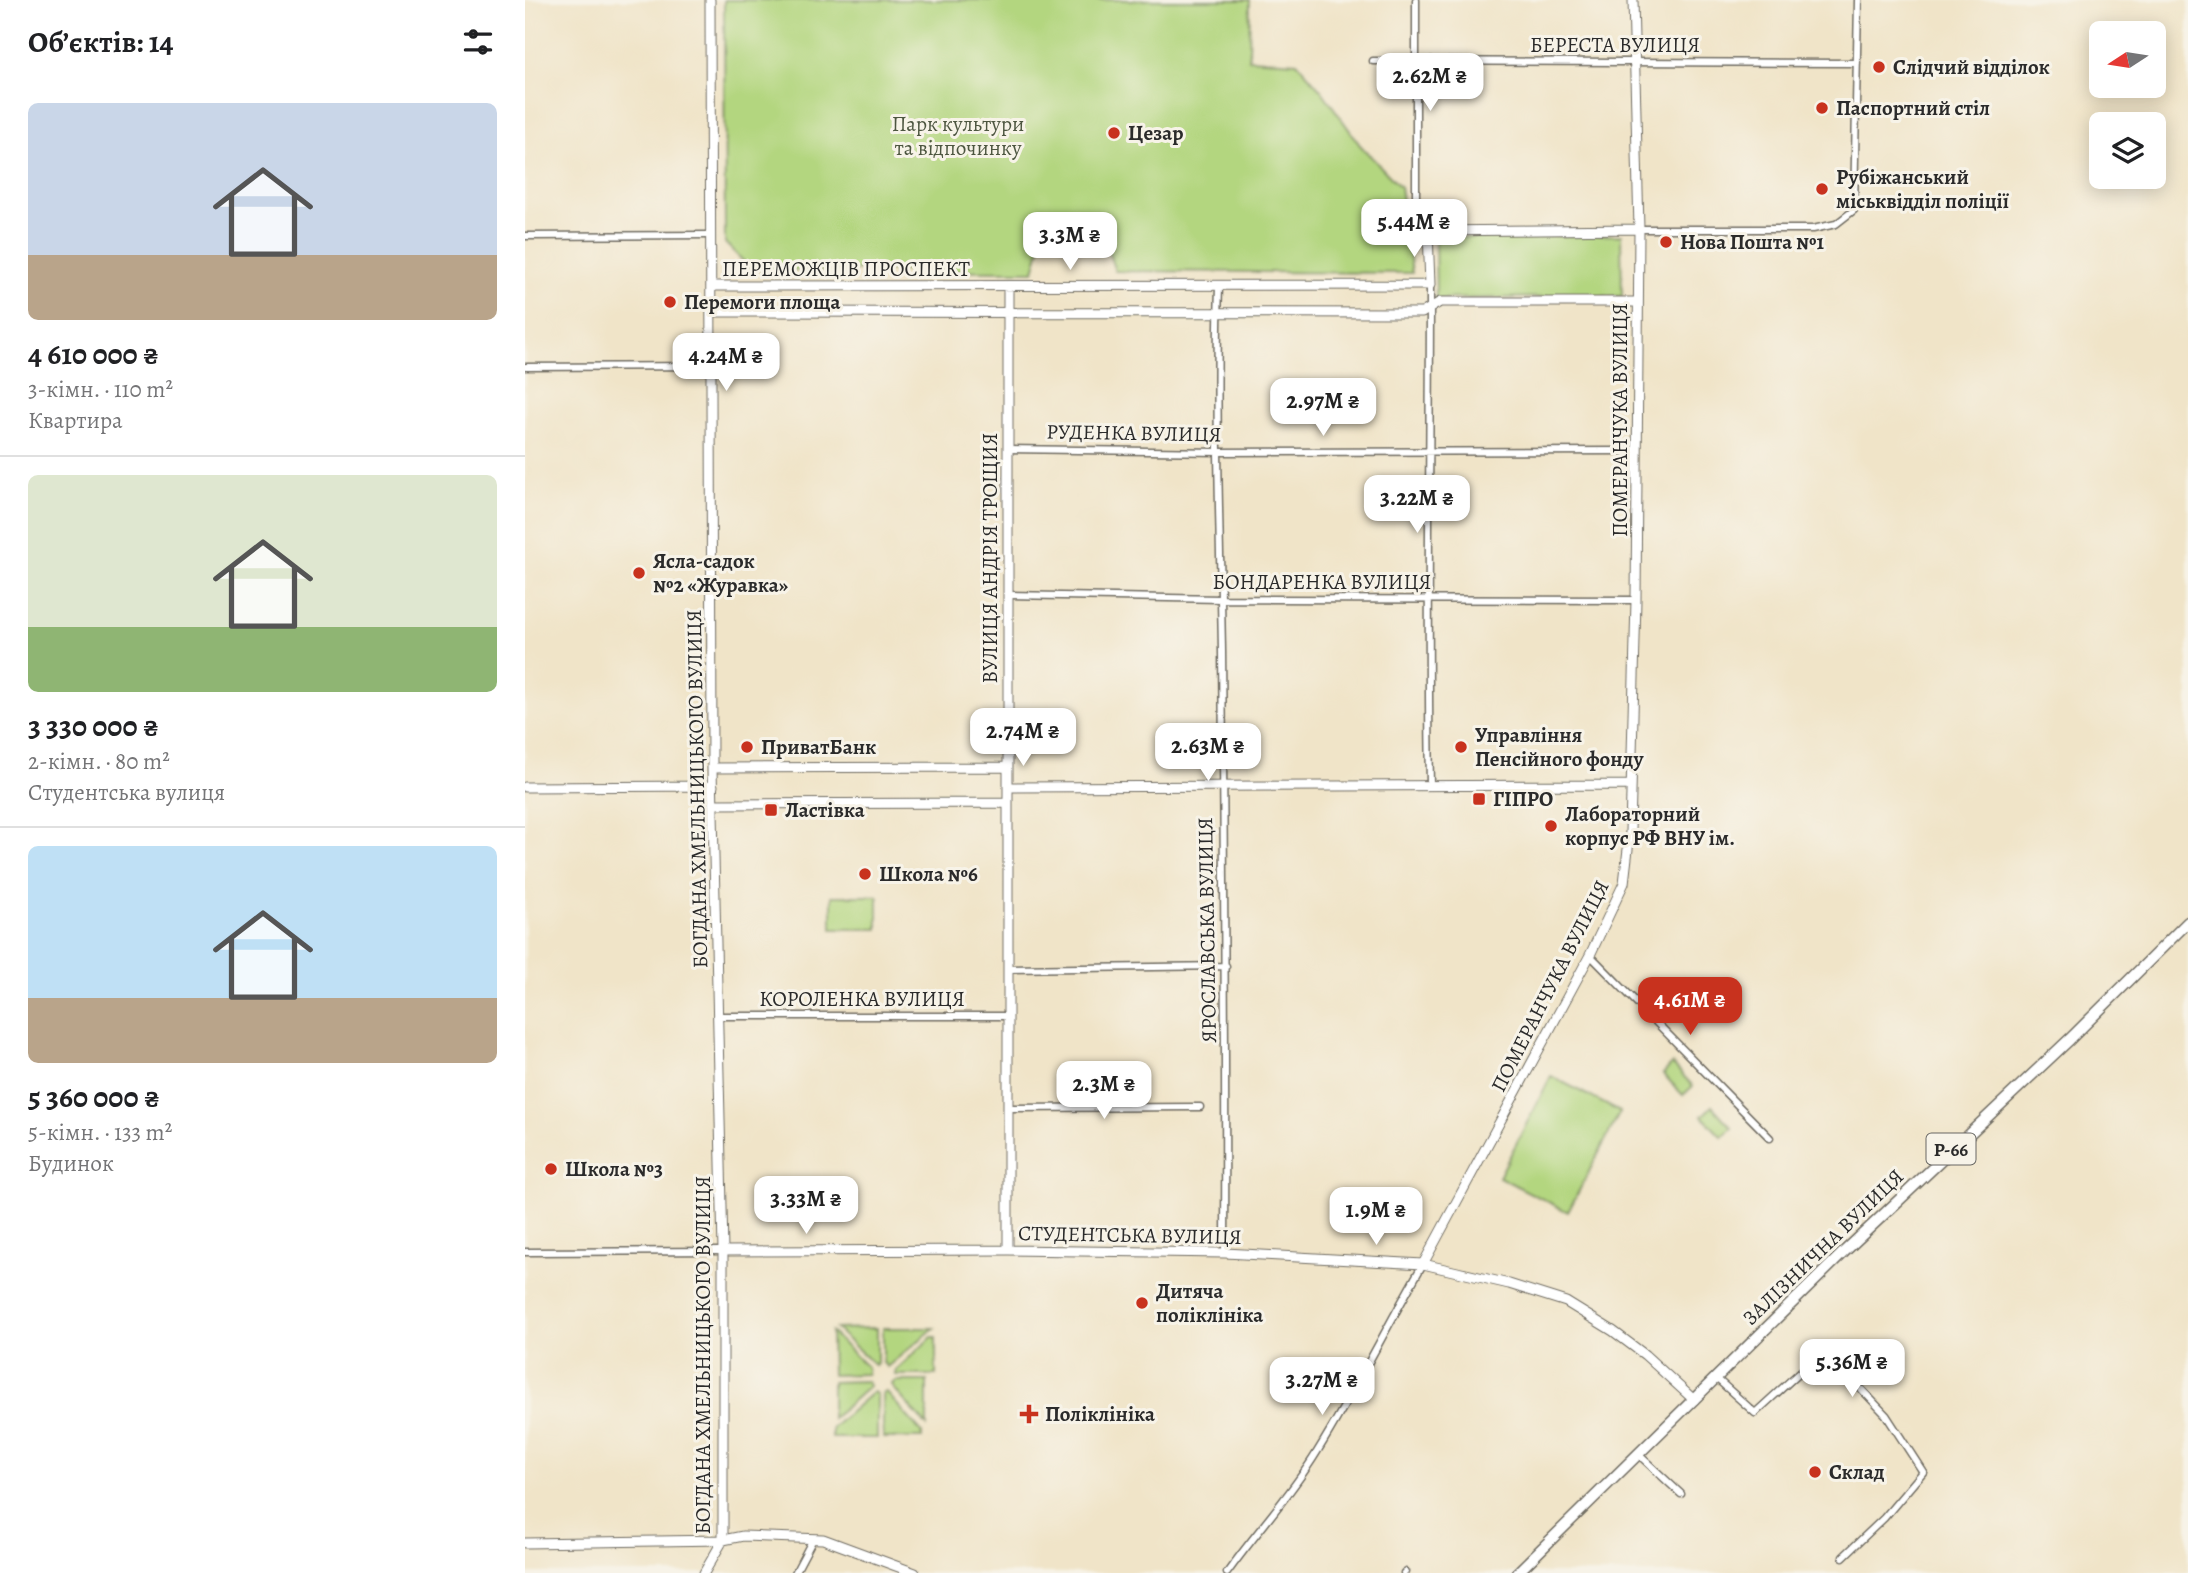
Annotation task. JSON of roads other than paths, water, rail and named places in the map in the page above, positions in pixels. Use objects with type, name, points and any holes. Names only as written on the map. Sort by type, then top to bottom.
[{"type":"main road","name":"ЗАЛІЗНИЧНА ВУЛИЦЯ","points":[[1517,1573],[2188,922]]},
{"type":"street","name":"БОГДАНА ХМЕЛЬНИЦЬКОГО ВУЛИЦЯ","points":[[704,1573],[723,1540],[723,1251],[712,768],[710,0]]},
{"type":"street","points":[[1416,0],[1416,214],[1428,231],[1430,285],[1430,785]]},
{"type":"street","name":"ПОМЕРАНЧУКА ВУЛИЦЯ","points":[[1227,1573],[1317,1452],[1423,1264],[1590,955],[1624,883],[1630,832],[1629,785],[1636,600],[1639,229],[1633,0]]},
{"type":"street","points":[[1428,231],[1814,229],[1836,224],[1854,210],[1858,0]]},
{"type":"street","name":"БЕРЕСТА ВУЛИЦЯ","points":[[1373,61],[1857,63]]},
{"type":"street","name":"ПЕРЕМОЖЦІВ ПРОСПЕКТ","points":[[525,236],[711,235]]},
{"type":"street","name":"ПЕРЕМОЖЦІВ ПРОСПЕКТ","points":[[711,286],[1430,285]]},
{"type":"street","name":"ЯРОСЛАВСЬКА ВУЛИЦЯ","points":[[1219,286],[1222,785],[1226,966],[1225,1254]]},
{"type":"street","name":"ВУЛИЦЯ АНДРІЯ ТРОЩИЯ","points":[[1007,287],[1008,1250]]},
{"type":"street","name":"ПЕРЕМОЖЦІВ ПРОСПЕКТ","points":[[711,312],[1422,313],[1440,302],[1638,302]]},
{"type":"street","points":[[525,367],[711,366]]},
{"type":"street","name":"РУДЕНКА ВУЛИЦЯ","points":[[1008,449],[1219,452],[1637,451]]},
{"type":"street","name":"БОНДАРЕНКА ВУЛИЦЯ","points":[[1008,595],[1221,599],[1636,600]]},
{"type":"street","points":[[712,768],[1008,767]]},
{"type":"street","points":[[1008,787],[1629,785]]},
{"type":"street","points":[[525,787],[713,786]]},
{"type":"street","points":[[713,804],[1008,803]]},
{"type":"street","points":[[1590,955],[1770,1138]]},
{"type":"street","points":[[1008,969],[1226,966]]},
{"type":"street","name":"КОРОЛЕНКА ВУЛИЦЯ","points":[[717,1016],[1008,1016]]},
{"type":"street","points":[[1008,1108],[1200,1107]]},
{"type":"street","name":"СТУДЕНТСЬКА ВУЛИЦЯ","points":[[525,1252],[1008,1250],[1225,1254],[1423,1264],[1509,1284],[1566,1302],[1613,1331],[1652,1360],[1694,1400]]},
{"type":"street","points":[[1716,1378],[1755,1413],[1824,1350],[1886,1415],[1923,1472],[1884,1518],[1843,1557]]},
{"type":"street","points":[[1638,1454],[1681,1494]]},
{"type":"street","points":[[525,1543],[723,1540],[743,1536],[823,1539],[890,1568],[915,1573]]},
{"type":"street","points":[[795,1573],[813,1539]]},
{"type":"place","name":"Слідчий відділок","points":[[1879,67]]},
{"type":"place","name":"Паспортний стіл","points":[[1822,108]]},
{"type":"place","name":"Цезар","points":[[1114,133]]},
{"type":"place","name":"Рубіжанський міськвідділ поліції","points":[[1822,189]]},
{"type":"place","name":"Нова Пошта №1","points":[[1666,242]]},
{"type":"place","name":"Перемоги площа","points":[[670,302]]},
{"type":"place","name":"Ясла-садок №2 «Журавка»","points":[[639,573]]},
{"type":"place","name":"ПриватБанк","points":[[747,747]]},
{"type":"place","name":"Управління Пенсійного фонду","points":[[1461,747]]},
{"type":"place","name":"ГІПРО","points":[[1479,799]]},
{"type":"place","name":"Ластівка","points":[[771,810]]},
{"type":"place","name":"Лабораторний корпус РФ ВНУ ім.","points":[[1551,826]]},
{"type":"place","name":"Школа №6","points":[[865,874]]},
{"type":"place","name":"Школа №3","points":[[551,1169]]},
{"type":"place","name":"Дитяча поліклініка","points":[[1142,1303]]},
{"type":"place","name":"Поліклініка","points":[[1029,1414]]},
{"type":"place","name":"Склад","points":[[1815,1472]]},
{"type":"park label","name":"Парк культури та відпочинку","points":[[958,136]]}]
